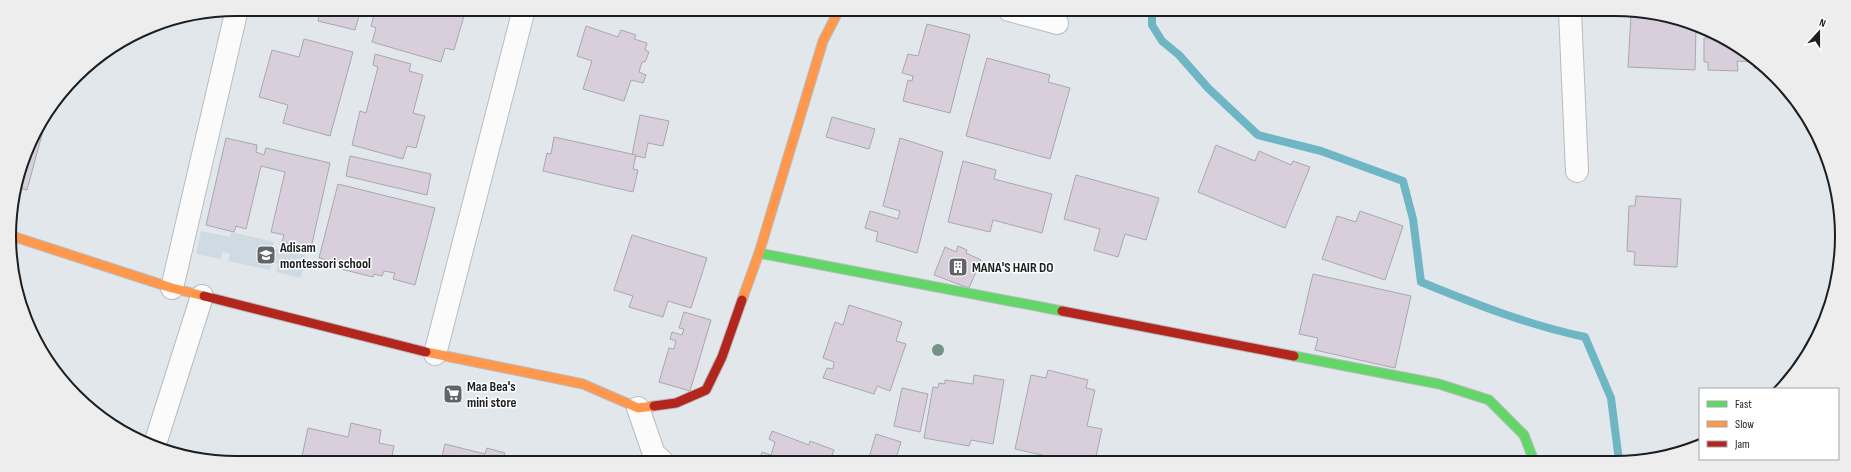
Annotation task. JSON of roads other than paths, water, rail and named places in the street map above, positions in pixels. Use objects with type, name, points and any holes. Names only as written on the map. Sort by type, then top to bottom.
[{"type":"street","points":[[172,288],[235,16]]},
{"type":"street","points":[[435,354],[522,16]]},
{"type":"street","points":[[16,237],[172,288],[202,296],[435,354],[583,384],[638,408],[676,403],[706,390],[722,357],[759,252],[823,41],[836,16]]},
{"type":"street","points":[[1031,16],[1057,23]]},
{"type":"street","points":[[1570,16],[1577,171]]},
{"type":"street","points":[[759,252],[1439,384],[1489,400],[1524,435],[1532,456]]},
{"type":"street","points":[[156,441],[202,296]]},
{"type":"street","points":[[638,408],[654,454],[656,456]]},
{"type":"waterway","points":[[1152,16],[1152,25],[1162,41],[1179,55],[1208,88],[1258,135],[1321,151],[1403,181],[1413,219],[1421,282],[1522,320],[1585,337],[1611,398],[1618,456]]},
{"type":"place","name":"Adisam montessori school","points":[[266,255]]},
{"type":"place","name":"MANA'S HAIR DO","points":[[958,267]]},
{"type":"place","name":"Maa Bea's mini store","points":[[453,394]]}]
